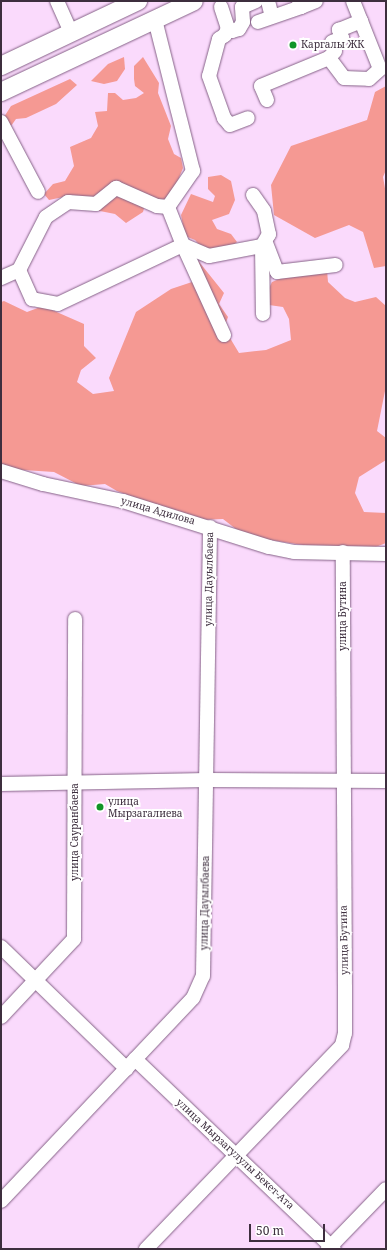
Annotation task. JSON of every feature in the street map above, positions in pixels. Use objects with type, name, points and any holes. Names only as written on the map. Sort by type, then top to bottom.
[{"type":"main road","points":[[1,70],[21,58],[138,1]]},
{"type":"main road","points":[[1,92],[194,1]]},
{"type":"main road","points":[[1,66],[21,58]]},
{"type":"main road","points":[[1,102],[66,62]]},
{"type":"street","points":[[57,1],[71,33]]},
{"type":"street","points":[[228,28],[232,31],[239,29],[243,22],[242,7],[256,1]]},
{"type":"street","points":[[268,1],[272,17]]},
{"type":"street","points":[[258,22],[300,4],[316,1]]},
{"type":"street","points":[[329,58],[344,78],[370,79],[380,69],[353,1]]},
{"type":"street","points":[[221,6],[228,28],[225,35],[219,39],[209,76],[224,118],[230,125],[248,118]]},
{"type":"street","points":[[155,20],[169,68],[173,98],[193,171],[168,207]]},
{"type":"street","points":[[267,100],[261,86],[329,58],[335,51],[332,42],[342,38],[339,30],[361,21]]},
{"type":"street","points":[[1,122],[38,192]]},
{"type":"street","points":[[1,278],[19,270],[46,217],[68,202],[96,204],[116,188],[157,206],[168,207]]},
{"type":"street","points":[[253,195],[264,211],[269,234],[264,245],[263,314]]},
{"type":"street","points":[[168,207],[183,245],[224,335]]},
{"type":"street","points":[[19,270],[32,299],[58,304],[183,245],[209,256],[264,245]]},
{"type":"street","points":[[264,245],[278,272],[336,265]]},
{"type":"street","name":"улица Адилова","points":[[1,471],[43,484],[123,501],[210,527],[269,547],[294,552],[386,554]]},
{"type":"street","name":"улица Дауылбаева","points":[[1,1201],[192,998],[204,976],[210,527]]},
{"type":"street","name":"улица Бутина","points":[[146,1249],[342,1045],[345,1033],[343,552]]},
{"type":"street","name":"улица Сауранбаева","points":[[1,1017],[74,938],[75,619]]},
{"type":"street","points":[[1,784],[75,781],[386,781]]},
{"type":"street","name":"улица Мырзагулулы Бекет-Ата","points":[[1,947],[35,980],[236,1155],[331,1248]]},
{"type":"street","points":[[331,1248],[386,1189]]},
{"type":"shaded area","points":[[124,57],[125,69],[117,81],[104,84],[91,81],[108,64]]},
{"type":"shaded area","points":[[143,57],[159,83],[158,93],[171,126],[168,139],[174,154],[181,158],[183,168],[174,190],[165,201],[147,197],[143,212],[126,223],[115,214],[90,209],[68,196],[49,200],[44,194],[53,184],[65,181],[74,166],[70,147],[91,138],[98,126],[95,112],[107,111],[108,93],[115,93],[123,100],[136,98],[144,93],[135,86],[134,79],[134,66]]},
{"type":"shaded area","points":[[70,79],[77,85],[56,104],[26,118],[16,119],[11,126],[21,148],[4,117],[11,106]]},
{"type":"shaded area","points":[[386,86],[386,170],[383,177],[386,194],[386,266],[374,268],[363,232],[349,225],[315,238],[274,215],[271,185],[291,146],[367,120],[375,92]]},
{"type":"shaded area","points":[[221,175],[231,181],[235,200],[229,214],[212,220],[217,229],[231,234],[237,242],[229,249],[206,252],[195,240],[185,236],[181,215],[191,194],[213,202],[215,196],[208,189],[208,177]]},
{"type":"shaded area","points":[[192,253],[224,293],[219,304],[228,317],[224,328],[239,353],[266,350],[291,340],[289,319],[283,307],[269,305],[268,290],[272,282],[296,272],[327,270],[328,282],[345,298],[355,302],[376,297],[386,306],[386,386],[377,431],[386,438],[386,460],[359,477],[355,493],[364,512],[386,513],[386,543],[373,548],[316,547],[245,536],[223,519],[197,520],[117,491],[105,484],[81,486],[54,472],[8,469],[1,464],[1,302],[4,301],[27,312],[43,306],[84,324],[84,346],[96,358],[81,370],[77,382],[93,394],[114,391],[109,378],[136,312],[171,289],[192,282],[187,264]]},
{"type":"place","name":"Каргалы ЖК","points":[[293,45]]},
{"type":"place","name":"улица Мырзагалиева","points":[[100,807]]}]
